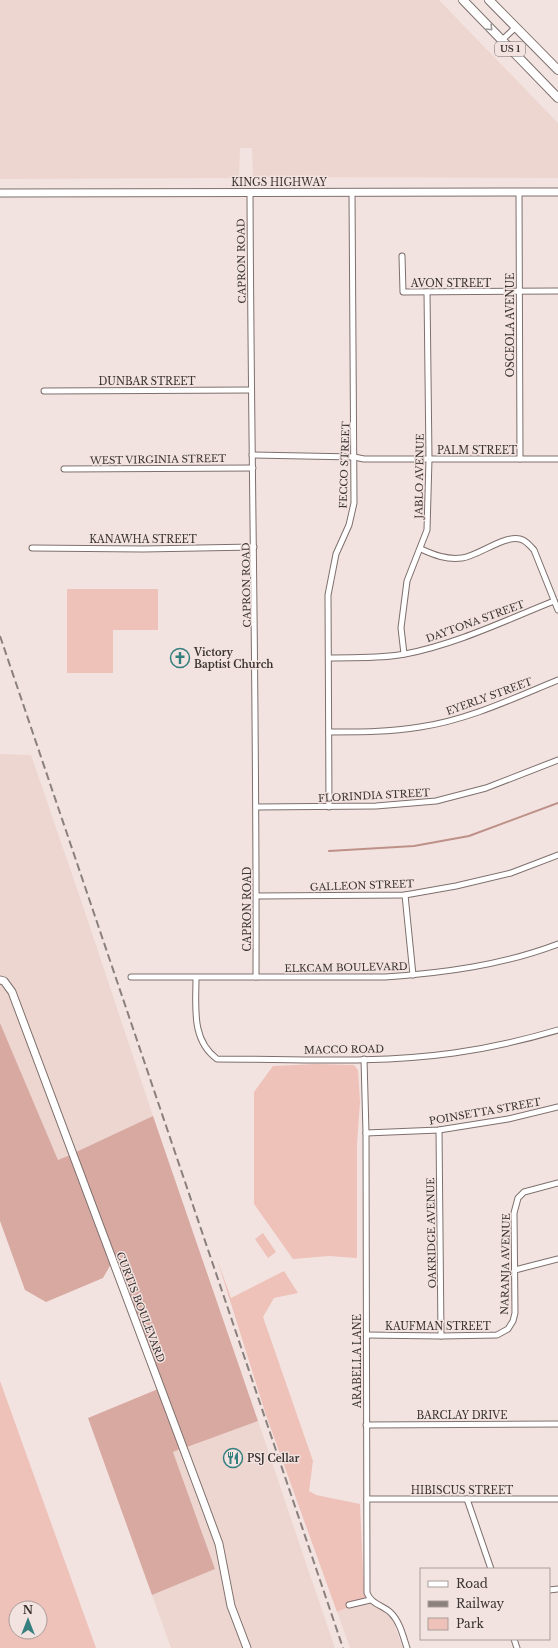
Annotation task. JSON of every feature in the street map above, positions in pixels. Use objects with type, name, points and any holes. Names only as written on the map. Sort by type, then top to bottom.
[{"type":"main road","name":"US 1","points":[[462,0],[558,98]]},
{"type":"main road","name":"US 1","points":[[489,0],[558,70]]},
{"type":"street","points":[[502,40],[516,27]]},
{"type":"street","name":"CAPRON ROAD","points":[[250,192],[256,807],[256,977]]},
{"type":"street","name":"FECCO STREET","points":[[330,806],[328,595],[336,554],[349,525],[354,503],[352,192]]},
{"type":"street","name":"OSCEOLA AVENUE","points":[[519,192],[520,459]]},
{"type":"street","name":"KINGS HIGHWAY","points":[[0,193],[558,192]]},
{"type":"street","name":"AVON STREET","points":[[402,256],[403,292],[558,291]]},
{"type":"street","name":"JABLO AVENUE","points":[[404,654],[401,628],[407,580],[421,549],[427,530],[429,459],[427,292]]},
{"type":"street","name":"DUNBAR STREET","points":[[44,391],[251,390]]},
{"type":"street","name":"PALM STREET","points":[[252,455],[354,457],[364,459],[558,459]]},
{"type":"street","name":"WEST VIRGINIA STREET","points":[[64,469],[252,468]]},
{"type":"street","points":[[421,549],[434,556],[451,559],[464,558],[511,539],[520,539],[534,550],[558,610]]},
{"type":"street","name":"KANAWHA STREET","points":[[32,548],[143,549],[254,547]]},
{"type":"street","name":"DAYTONA STREET","points":[[329,658],[372,658],[404,654],[440,645],[554,601]]},
{"type":"street","name":"EYERLY STREET","points":[[329,732],[382,731],[421,727],[451,720],[505,702],[558,680]]},
{"type":"street","name":"FLORINDIA STREET","points":[[256,807],[376,806],[436,801],[486,788],[558,760]]},
{"type":"street","name":"GALLEON STREET","points":[[256,896],[406,894],[456,886],[511,873],[558,855]]},
{"type":"street","points":[[406,894],[413,975]]},
{"type":"street","name":"ELKCAM BOULEVARD","points":[[131,977],[385,977],[413,975],[479,966],[558,944]]},
{"type":"street","name":"MACCO ROAD","points":[[196,978],[196,1023],[199,1036],[205,1048],[216,1059],[364,1059],[454,1053],[525,1039],[558,1030]]},
{"type":"street","name":"CURTIS BOULEVARD","points":[[0,980],[4,981],[12,992],[208,1512],[219,1544],[231,1606],[247,1648]]},
{"type":"street","name":"ARABELLA LANE","points":[[364,1059],[366,1134],[367,1593],[370,1600]]},
{"type":"street","name":"POINSETTA STREET","points":[[366,1134],[439,1130],[508,1119],[558,1107]]},
{"type":"street","name":"OAKRIDGE AVENUE","points":[[439,1130],[441,1336]]},
{"type":"street","name":"NARANJA AVENUE","points":[[508,1329],[513,1321],[515,1313],[514,1213],[518,1198],[528,1190],[558,1183]]},
{"type":"street","points":[[514,1270],[558,1259]]},
{"type":"street","name":"KAUFMAN STREET","points":[[367,1335],[497,1335],[508,1329]]},
{"type":"street","name":"BARCLAY DRIVE","points":[[366,1425],[558,1424]]},
{"type":"street","name":"HIBISCUS STREET","points":[[367,1499],[558,1499]]},
{"type":"street","points":[[467,1499],[491,1568]]},
{"type":"street","points":[[349,1605],[370,1600],[385,1608],[395,1617],[407,1648]]},
{"type":"shaded area","points":[[0,0],[439,0],[558,123],[558,178],[253,177],[252,148],[240,148],[239,178],[0,179]]},
{"type":"shaded area","points":[[0,754],[31,755],[153,1116],[76,1152],[15,990],[7,978],[0,976]]},
{"type":"shaded area","points":[[0,984],[9,994],[70,1155],[58,1160],[0,1023]]},
{"type":"shaded area","points":[[0,1023],[58,1160],[70,1155],[111,1264],[103,1278],[46,1302],[25,1290],[0,1221]]},
{"type":"shaded area","points":[[153,1116],[258,1421],[187,1447],[76,1152]]},
{"type":"shaded area","points":[[158,1389],[180,1449],[173,1452],[215,1569],[152,1595],[88,1418]]},
{"type":"shaded area","points":[[258,1421],[335,1648],[251,1648],[234,1605],[222,1542],[187,1447]]},
{"type":"shaded area","points":[[180,1449],[216,1545],[228,1608],[244,1648],[171,1648],[152,1595],[215,1569],[173,1452]]},
{"type":"shaded area","points":[[366,1600],[368,1603],[383,1611],[392,1619],[403,1648],[350,1648],[337,1612]]},
{"type":"green space","points":[[67,589],[158,589],[158,630],[113,630],[113,673],[67,673]]},
{"type":"green space","points":[[316,1064],[354,1065],[358,1070],[360,1102],[357,1144],[357,1258],[329,1256],[293,1259],[254,1204],[254,1092],[273,1066]]},
{"type":"green space","points":[[263,1233],[276,1252],[268,1258],[255,1239]]},
{"type":"green space","points":[[216,1256],[231,1298],[284,1271],[298,1293],[274,1298],[263,1317],[313,1461],[309,1491],[316,1495],[360,1504],[364,1593],[366,1600],[337,1612],[266,1415]]},
{"type":"green space","points":[[0,1381],[96,1648],[0,1648]]},
{"type":"waterway","points":[[329,851],[414,846],[469,836],[558,803]]},
{"type":"railway","points":[[0,636],[343,1648]]},
{"type":"place","name":"Victory Baptist Church","points":[[180,658]]},
{"type":"place","name":"PSJ Cellar","points":[[233,1458]]}]
